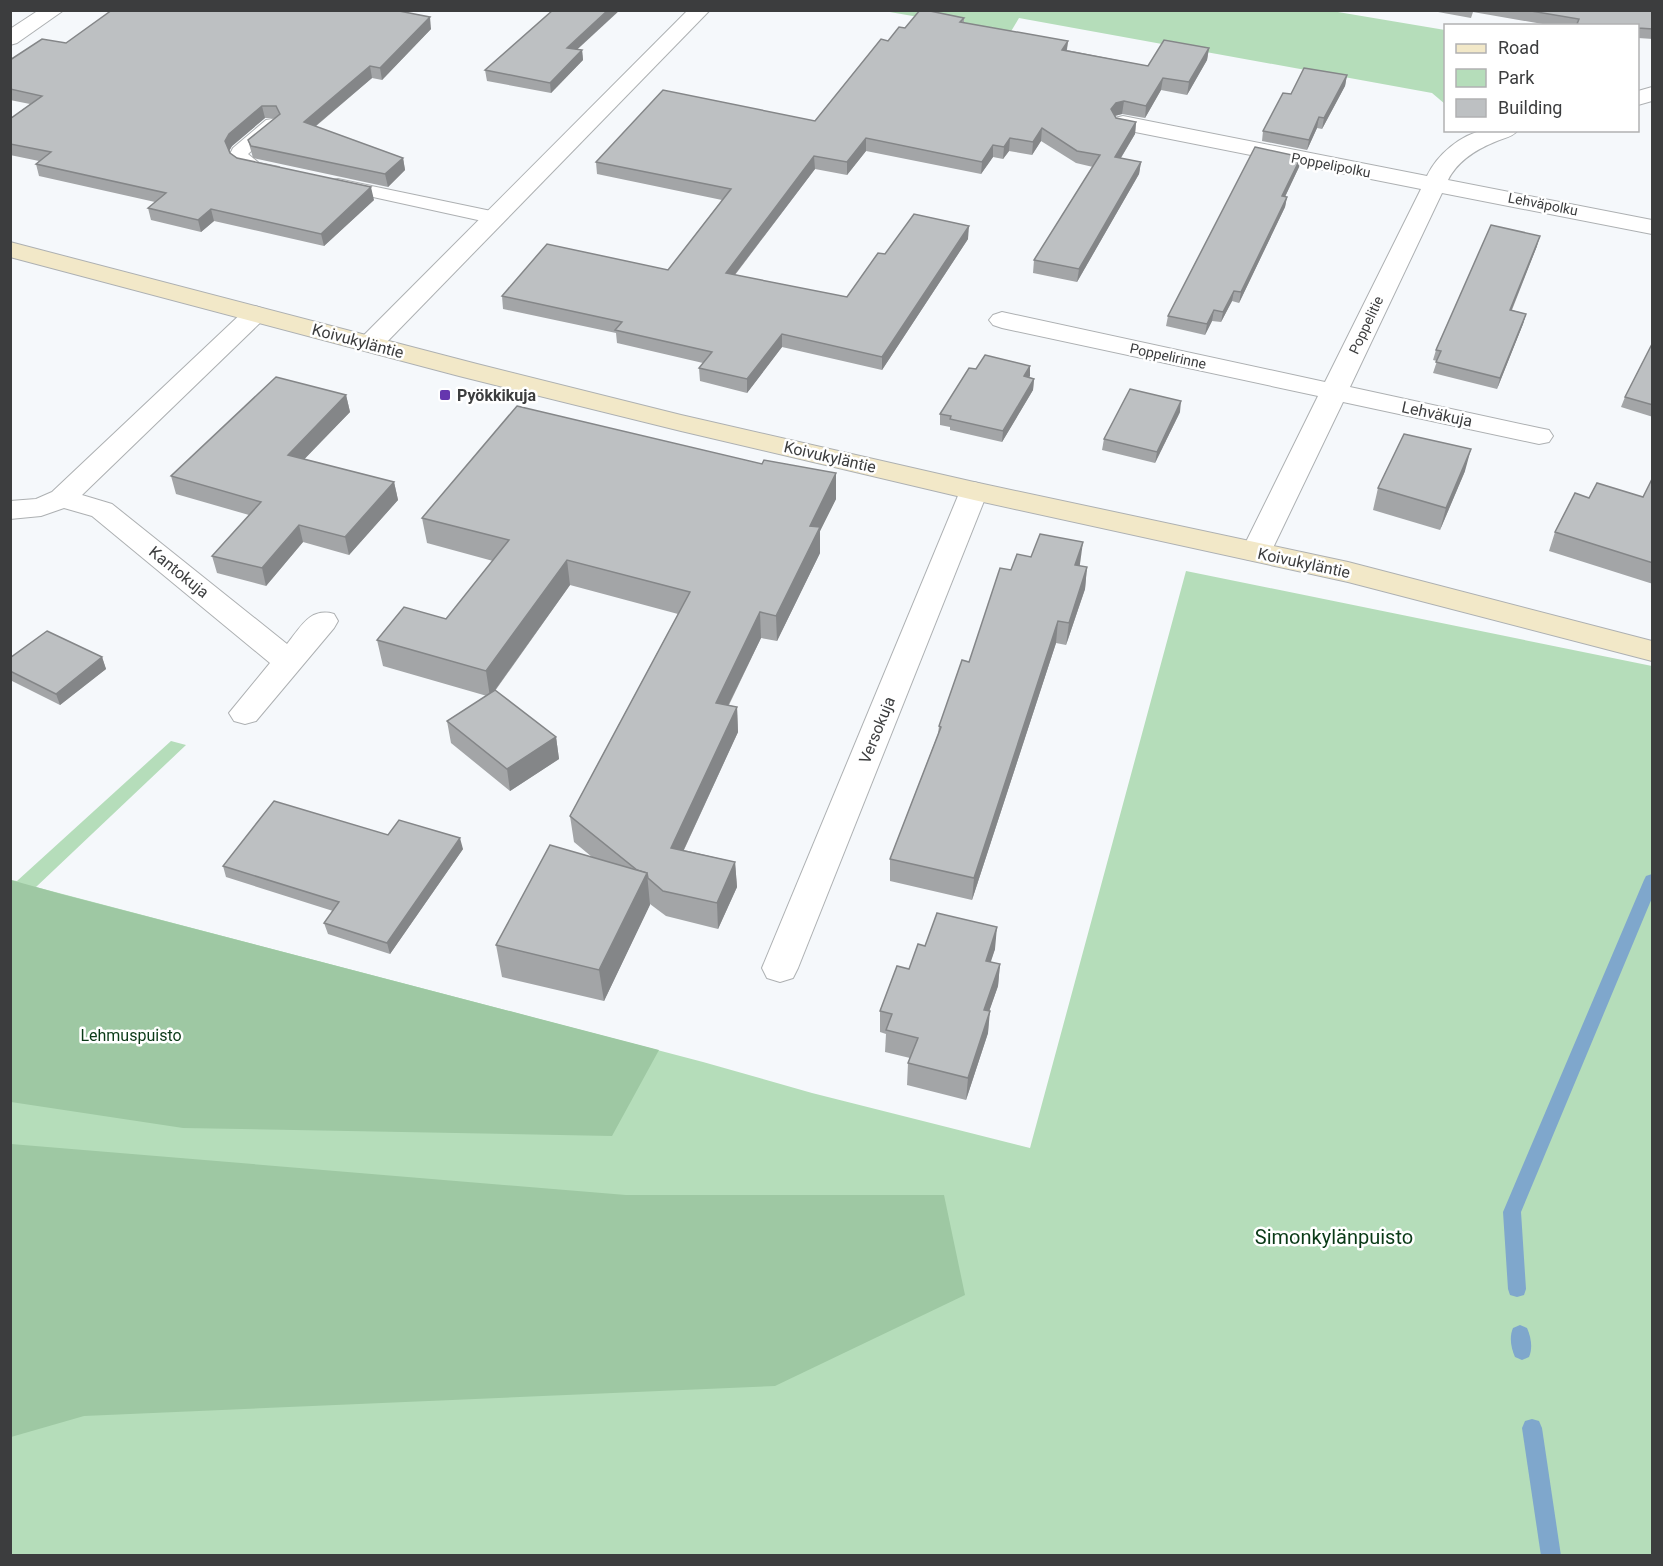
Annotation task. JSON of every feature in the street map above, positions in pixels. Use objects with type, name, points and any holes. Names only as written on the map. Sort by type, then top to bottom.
[{"type":"main road","name":"Koivukyläntie","points":[[10,249],[658,417],[974,491],[1348,572],[1653,651]]},
{"type":"street","points":[[10,39],[54,10]]},
{"type":"street","points":[[370,344],[700,10]]},
{"type":"street","name":"Poppelipolku","points":[[1123,123],[1433,183]]},
{"type":"street","name":"Poppelitie","points":[[1256,552],[1433,183],[1444,165],[1460,149],[1500,132]]},
{"type":"street","name":"Lehväpolku","points":[[1433,183],[1653,227]]},
{"type":"street","points":[[10,510],[41,507],[62,498],[255,314]]},
{"type":"street","name":"Poppelirinne","points":[[1002,320],[1334,393]]},
{"type":"street","name":"Lehväkuja","points":[[1334,393],[1539,436]]},
{"type":"street","name":"Versokuja","points":[[780,969],[974,491]]},
{"type":"street","name":"Kantokuja","points":[[62,498],[102,510],[288,661]]},
{"type":"street","points":[[245,713],[323,621]]},
{"type":"lane","points":[[272,124],[242,148],[239,154],[241,160],[261,169],[294,176]]},
{"type":"lane","points":[[316,180],[496,218]]},
{"type":"green space","points":[[1326,10],[1444,30],[1444,103],[1432,93],[1019,18],[1010,33],[884,11]]},
{"type":"green space","name":"Simonkylänpuisto","points":[[1186,571],[1652,666],[1652,1555],[11,1555],[10,880],[17,881],[171,741],[186,745],[36,887],[703,1062],[812,1093],[1030,1148]]},
{"type":"green space","name":"Lehmuspuisto","points":[[11,880],[659,1050],[612,1136],[183,1128],[11,1102]]},
{"type":"green space","points":[[11,1144],[626,1195],[944,1195],[965,1295],[775,1386],[84,1416],[11,1437]]},
{"type":"building","points":[[112,10],[394,10],[430,17],[380,68],[370,66],[304,122],[403,158],[385,174],[251,146],[248,140],[280,114],[276,106],[262,106],[229,134],[225,141],[230,153],[237,158],[371,187],[321,234],[211,209],[198,220],[148,208],[166,193],[36,164],[51,152],[10,144],[10,119],[42,96],[10,89],[10,60],[42,39],[66,43]]},
{"type":"building","points":[[553,10],[608,10],[567,48],[582,50],[550,83],[485,70]]},
{"type":"building","points":[[920,10],[964,18],[960,22],[1068,41],[1062,50],[1148,66],[1164,40],[1209,48],[1189,82],[1163,78],[1146,106],[1124,101],[1116,103],[1111,109],[1116,118],[1136,122],[1115,157],[1141,162],[1079,269],[1034,260],[1100,155],[1077,151],[1042,128],[1033,142],[1010,138],[1004,147],[993,145],[982,162],[866,138],[847,162],[814,156],[726,273],[847,297],[878,253],[885,254],[914,214],[969,226],[882,357],[782,334],[747,379],[699,368],[712,352],[615,330],[622,322],[502,296],[547,244],[668,270],[731,189],[596,162],[663,90],[815,121],[881,39],[888,41],[899,27],[905,28]]},
{"type":"building","points":[[1525,10],[1653,10],[1653,29],[1639,28],[1639,24],[1577,24],[1579,19]]},
{"type":"building","points":[[1304,68],[1347,75],[1324,118],[1319,117],[1309,140],[1263,131],[1283,93],[1291,94]]},
{"type":"building","points":[[1255,147],[1301,157],[1282,196],[1287,197],[1241,292],[1234,291],[1223,312],[1214,310],[1207,324],[1168,316]]},
{"type":"building","points":[[1491,225],[1540,236],[1510,310],[1526,314],[1500,378],[1436,362],[1441,351],[1436,350]]},
{"type":"building","points":[[1653,342],[1653,405],[1625,397]]},
{"type":"building","points":[[985,355],[1030,366],[1024,376],[1034,379],[1003,431],[950,419],[951,416],[940,414],[969,368],[976,369]]},
{"type":"building","points":[[276,377],[346,395],[288,455],[394,482],[345,537],[299,525],[262,568],[212,556],[261,502],[171,476]]},
{"type":"building","points":[[1130,389],[1181,401],[1157,452],[1104,439]]},
{"type":"building","points":[[517,406],[762,464],[764,460],[836,473],[810,526],[820,527],[776,616],[760,612],[716,703],[737,707],[671,848],[735,862],[717,903],[663,891],[648,878],[647,873],[637,870],[570,816],[690,592],[567,560],[486,671],[377,640],[404,607],[446,619],[509,540],[422,518]]},
{"type":"building","points":[[1404,434],[1471,449],[1446,508],[1378,488]]},
{"type":"building","points":[[1653,477],[1653,563],[1555,532],[1575,493],[1589,498],[1597,483],[1643,497]]},
{"type":"building","points":[[1040,534],[1083,542],[1075,565],[1087,567],[1069,623],[1058,621],[974,878],[890,859],[941,727],[939,726],[962,660],[969,662],[1000,568],[1011,570],[1017,554],[1031,557]]},
{"type":"building","points":[[47,631],[102,657],[56,694],[10,671],[10,658]]},
{"type":"building","points":[[495,690],[556,737],[507,769],[447,721]]},
{"type":"building","points":[[274,801],[388,835],[399,820],[460,838],[387,943],[324,923],[339,902],[223,866]]},
{"type":"building","points":[[550,845],[647,873],[599,970],[496,945]]},
{"type":"building","points":[[937,913],[997,927],[986,961],[1000,964],[984,1010],[990,1011],[968,1078],[908,1063],[918,1038],[886,1030],[892,1014],[880,1011],[897,966],[909,969],[918,944],[925,946]]},
{"type":"waterway","points":[[1517,1289],[1512,1212],[1652,880]]},
{"type":"waterway","points":[[1520,1334],[1522,1351]]},
{"type":"waterway","points":[[1532,1428],[1551,1556]]},
{"type":"place","name":"Pyökkikuja","points":[[445,395]]}]
